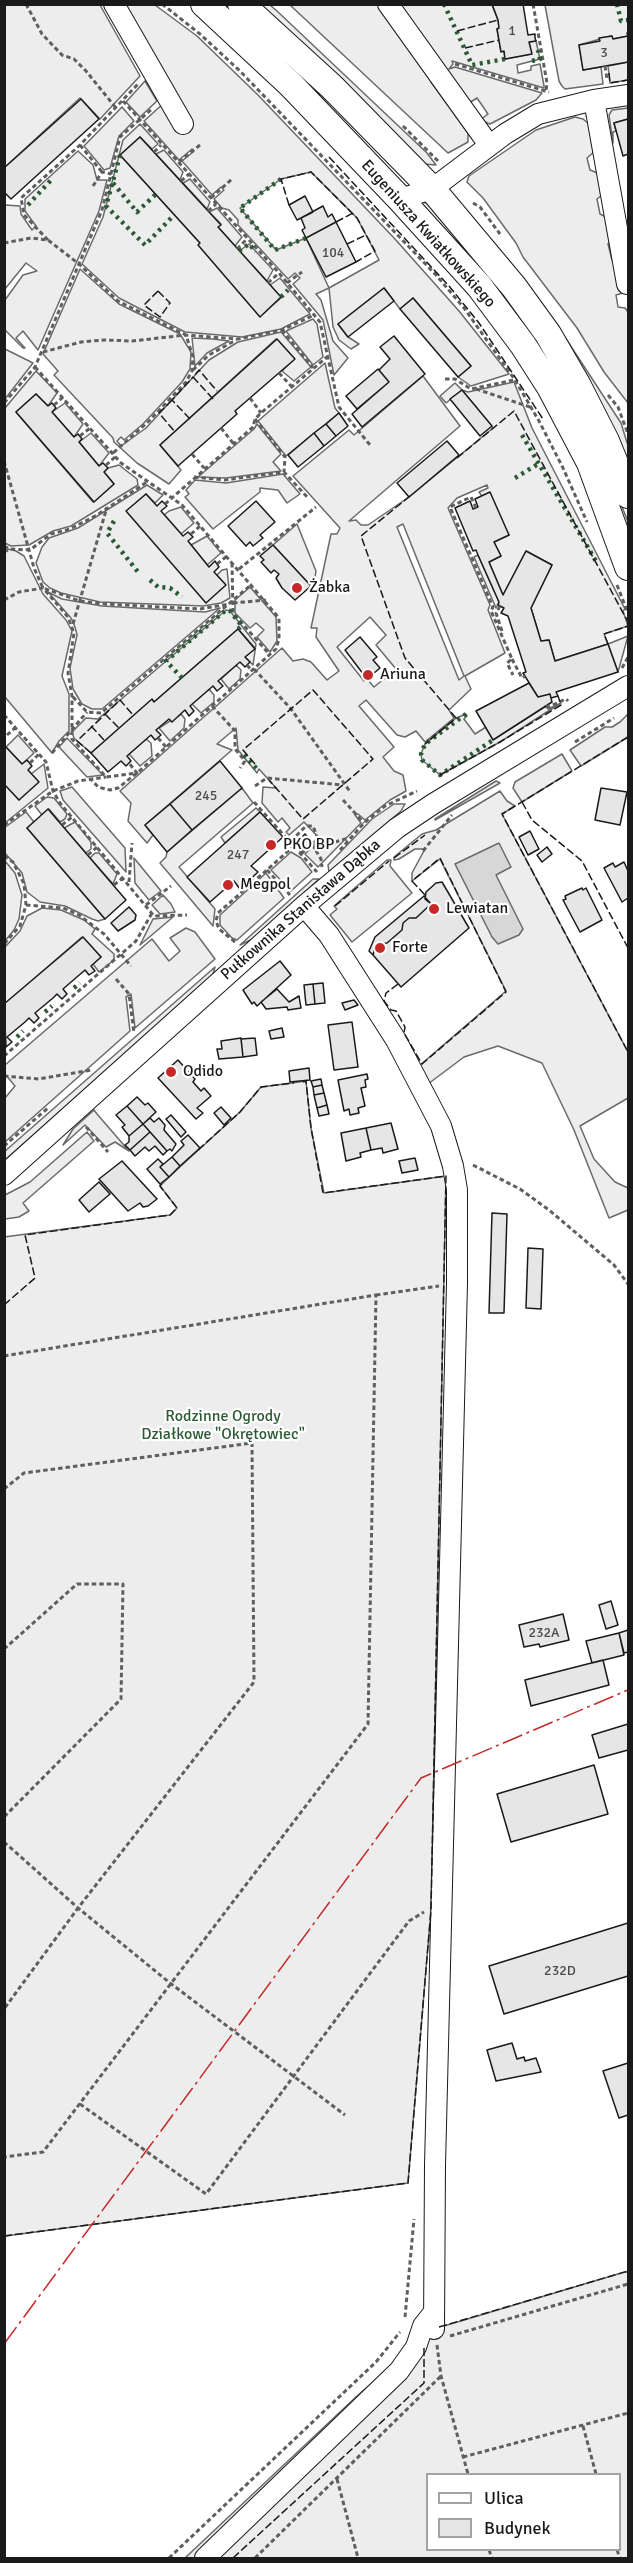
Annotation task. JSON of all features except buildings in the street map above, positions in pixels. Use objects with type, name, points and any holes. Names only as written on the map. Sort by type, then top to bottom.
[{"type":"main road","name":"Eugeniusza Kwiatkowskiego","points":[[204,4],[291,85],[400,199],[479,286],[523,345],[550,387],[590,463],[621,573]]},
{"type":"main road","name":"Eugeniusza Kwiatkowskiego","points":[[241,4],[332,87],[432,189],[514,287],[548,334],[606,441],[628,495]]},
{"type":"street","points":[[114,4],[183,124]]},
{"type":"street","points":[[388,4],[489,145]]},
{"type":"street","points":[[400,199],[432,189],[489,145],[538,114],[601,93],[628,94]]},
{"type":"street","points":[[601,93],[627,284]]},
{"type":"street","name":"Pułkownika Stanisława Dąbka","points":[[4,1175],[297,901],[406,822],[628,686]]},
{"type":"street","points":[[205,2559],[399,2371],[416,2347],[423,2326],[435,2327],[436,2145],[457,1283],[457,1190],[453,1166],[441,1126],[396,1040],[329,935],[297,901]]},
{"type":"path","points":[[26,4],[42,34],[62,55],[74,59],[117,108]]},
{"type":"path","points":[[162,4],[200,34],[240,71],[436,275],[464,308],[515,380],[531,407],[563,468],[588,525]]},
{"type":"path","points":[[533,4],[537,38],[547,83],[543,101]]},
{"type":"path","points":[[601,93],[605,66]]},
{"type":"path","points":[[470,68],[552,93]]},
{"type":"path","points":[[145,76],[80,145],[21,198],[24,215],[48,240],[79,264],[118,301],[186,335],[193,357],[192,371]]},
{"type":"path","points":[[4,403],[35,367],[102,210],[120,137],[168,96]]},
{"type":"path","points":[[123,101],[279,273],[320,322],[339,407],[370,445]]},
{"type":"path","points":[[80,145],[102,172],[111,174]]},
{"type":"path","points":[[154,152],[162,145]]},
{"type":"path","points":[[178,162],[200,145]]},
{"type":"path","points":[[93,186],[102,172]]},
{"type":"path","points":[[181,181],[189,174]]},
{"type":"path","points":[[211,198],[232,179]]},
{"type":"path","points":[[208,211],[216,204]]},
{"type":"path","points":[[4,243],[31,238],[48,240]]},
{"type":"path","points":[[237,249],[247,238]]},
{"type":"path","points":[[287,283],[302,272]]},
{"type":"path","points":[[268,283],[279,273]]},
{"type":"path","points":[[41,352],[81,342],[186,335],[238,339],[282,330],[314,315]]},
{"type":"path","points":[[282,330],[313,368]]},
{"type":"path","points":[[106,465],[113,455],[186,382],[192,371],[209,355],[238,339]]},
{"type":"path","points":[[165,504],[253,427],[255,419],[261,413],[327,357]]},
{"type":"path","points":[[35,367],[113,455],[147,482],[174,498],[276,612],[280,627],[276,649],[137,773],[118,788],[110,790],[98,787],[91,779]]},
{"type":"path","points":[[279,373],[292,387]]},
{"type":"path","points":[[445,379],[455,379],[471,389],[515,380]]},
{"type":"path","points":[[476,388],[531,407]]},
{"type":"path","points":[[54,405],[63,397]]},
{"type":"path","points":[[250,398],[261,413]]},
{"type":"path","points":[[255,419],[285,457],[284,472],[308,498]]},
{"type":"path","points":[[80,436],[90,428]]},
{"type":"path","points":[[221,428],[234,443]]},
{"type":"path","points":[[192,454],[204,468]]},
{"type":"path","points":[[4,461],[34,568],[43,588],[72,626]]},
{"type":"path","points":[[194,477],[225,480],[284,472]]},
{"type":"path","points":[[4,546],[10,549],[30,550],[51,534],[76,526],[147,482]]},
{"type":"path","points":[[476,508],[471,497],[450,507],[493,607],[491,611],[499,634],[503,634]]},
{"type":"path","points":[[106,777],[72,739],[70,731],[72,696],[68,673],[73,644],[72,626],[107,507]]},
{"type":"path","points":[[239,569],[316,507]]},
{"type":"path","points":[[191,534],[200,526]]},
{"type":"path","points":[[4,552],[10,549]]},
{"type":"path","points":[[217,564],[227,556]]},
{"type":"path","points":[[232,561],[233,613],[270,655]]},
{"type":"path","points":[[621,573],[628,613]]},
{"type":"path","points":[[72,696],[87,712],[101,712],[252,584]]},
{"type":"path","points":[[4,600],[19,592],[43,588],[80,601],[104,604],[200,609],[266,600]]},
{"type":"path","points":[[500,606],[496,613],[503,634],[512,659],[522,678],[525,676]]},
{"type":"path","points":[[512,659],[507,663],[513,675]]},
{"type":"path","points":[[247,665],[291,709],[343,785],[351,793]]},
{"type":"path","points":[[220,688],[225,695]]},
{"type":"path","points":[[547,705],[548,707],[566,699],[569,704]]},
{"type":"path","points":[[212,706],[235,731],[235,749],[245,761],[240,768]]},
{"type":"path","points":[[52,753],[87,712]]},
{"type":"path","points":[[192,713],[197,719]]},
{"type":"path","points":[[4,715],[46,762],[52,791],[154,916],[187,915]]},
{"type":"path","points":[[568,746],[614,718]]},
{"type":"path","points":[[7,735],[16,727]]},
{"type":"path","points":[[158,738],[166,747]]},
{"type":"path","points":[[30,763],[39,754]]},
{"type":"path","points":[[129,763],[137,773]]},
{"type":"path","points":[[4,825],[52,791],[78,781],[137,773]]},
{"type":"path","points":[[255,786],[267,778],[343,785]]},
{"type":"path","points":[[339,851],[364,823],[385,806],[404,798]]},
{"type":"path","points":[[343,800],[364,823]]},
{"type":"path","points":[[254,802],[294,846],[321,868],[312,844]]},
{"type":"path","points":[[442,821],[462,810]]},
{"type":"path","points":[[423,851],[453,815]]},
{"type":"path","points":[[62,825],[72,817]]},
{"type":"path","points":[[291,841],[306,826],[313,826],[318,839],[303,852]]},
{"type":"path","points":[[303,852],[351,838]]},
{"type":"path","points":[[129,884],[132,843]]},
{"type":"path","points":[[238,943],[228,938],[219,929],[216,921],[218,913],[294,846]]},
{"type":"path","points":[[88,855],[97,847]]},
{"type":"path","points":[[4,856],[13,862],[24,884],[26,905],[20,926],[4,944]]},
{"type":"path","points":[[267,870],[297,901]]},
{"type":"path","points":[[114,885],[124,877]]},
{"type":"path","points":[[146,905],[171,886]]},
{"type":"path","points":[[26,905],[63,908],[79,915],[105,934],[131,966]]},
{"type":"path","points":[[4,1056],[136,941],[152,913]]},
{"type":"path","points":[[92,973],[96,977]]},
{"type":"path","points":[[116,979],[129,994],[134,1033]]},
{"type":"path","points":[[65,996],[69,1000]]},
{"type":"path","points":[[36,1021],[40,1025]]},
{"type":"path","points":[[9,1044],[13,1049]]},
{"type":"path","points":[[4,1076],[39,1079],[92,1070]]},
{"type":"path","points":[[80,1134],[87,1128],[108,1152]]},
{"type":"path","points":[[453,1166],[469,1163],[520,1189],[614,1265],[628,1284]]},
{"type":"path","points":[[4,1356],[457,1283]]},
{"type":"path","points":[[4,2157],[43,2152],[368,1724],[376,1295]]},
{"type":"path","points":[[4,1490],[24,1473],[252,1443],[254,1682],[78,1908],[4,2009]]},
{"type":"path","points":[[4,1649],[77,1584],[123,1584],[121,1699],[4,1817]]},
{"type":"path","points":[[4,1842],[78,1908],[170,1983],[345,2115]]},
{"type":"path","points":[[80,2103],[206,2194],[409,1921],[425,1911],[443,1908]]},
{"type":"path","points":[[404,2322],[415,2215]]},
{"type":"path","points":[[467,2473],[441,2376],[435,2327],[628,2284]]},
{"type":"path","points":[[169,2559],[376,2362],[401,2331]]},
{"type":"path","points":[[255,2559],[441,2376]]},
{"type":"path","points":[[463,2457],[628,2413]]},
{"type":"path","points":[[583,2426],[596,2473]]},
{"type":"path","points":[[337,2479],[358,2559]]},
{"type":"shaded area","points":[[5,4],[100,5],[140,76],[100,119],[80,98],[5,167]]},
{"type":"shaded area","points":[[120,5],[155,5],[197,36],[258,95],[395,239],[459,311],[509,374],[471,386],[458,377],[471,366],[413,298],[400,309],[384,288],[338,324],[348,337],[359,344],[351,349],[339,340],[333,327],[329,288],[316,294],[321,300],[333,341],[348,358],[334,375],[323,320],[293,284],[300,278],[295,273],[288,279],[238,225],[238,220],[229,210],[222,208],[214,199],[224,190],[221,187],[212,195],[182,161],[193,152],[192,149],[179,160],[144,121],[164,103]],"holes":[[[311,172],[357,218],[379,260],[329,288],[306,238],[276,250],[240,208],[281,179]]]},
{"type":"shaded area","points":[[258,5],[270,5],[278,12],[427,153],[436,165],[424,164]]},
{"type":"shaded area","points":[[290,5],[492,5],[498,20],[499,28],[497,29],[501,51],[504,51],[505,59],[531,54],[529,42],[536,41],[540,59],[517,65],[518,73],[531,70],[531,66],[540,64],[544,88],[452,61],[453,64],[449,69],[455,67],[542,93],[536,100],[490,124],[480,120],[488,114],[477,98],[469,103],[439,76],[431,82],[468,133],[468,142],[448,153]]},
{"type":"shaded area","points":[[545,5],[628,5],[628,36],[613,39],[611,36],[579,45],[583,70],[601,67],[603,84],[565,89],[562,86],[559,81]]},
{"type":"shaded area","points":[[628,62],[628,80],[610,83],[608,66]]},
{"type":"shaded area","points":[[145,81],[157,101],[140,117],[126,102]]},
{"type":"shaded area","points":[[122,107],[134,121],[119,136],[110,168],[104,170],[84,146]]},
{"type":"shaded area","points":[[628,108],[628,119],[614,123],[616,131],[613,132],[613,143],[609,115],[612,110]]},
{"type":"shaded area","points":[[575,117],[589,124],[595,151],[587,158],[590,170],[600,174],[602,195],[597,199],[600,214],[606,217],[611,239],[608,244],[612,260],[616,261],[623,293],[616,295],[618,307],[625,308],[628,312],[628,403],[604,372],[577,328],[523,257],[516,243],[483,198],[467,182],[469,176],[536,130]]},
{"type":"shaded area","points":[[140,124],[158,144],[152,149],[140,137],[120,155],[200,243],[260,316],[281,298],[270,285],[280,278],[310,314],[281,329],[242,337],[185,332],[119,298],[82,264],[103,217],[123,140]]},
{"type":"shaded area","points":[[164,150],[183,172],[180,180],[156,154]]},
{"type":"shaded area","points":[[78,151],[93,165],[97,180],[107,180],[99,211],[38,350],[23,331],[16,338],[25,348],[23,348],[5,330],[5,300],[23,275],[37,271],[26,263],[5,289],[5,205],[20,206],[21,214],[32,230],[36,226],[25,211],[25,199]]},
{"type":"shaded area","points":[[190,179],[210,202],[207,209],[183,183]]},
{"type":"shaded area","points":[[414,201],[428,203],[533,328],[601,453],[628,522],[628,539],[595,454]]},
{"type":"shaded area","points":[[217,208],[242,237],[235,246],[218,227],[221,224],[209,212]]},
{"type":"shaded area","points":[[249,244],[273,270],[267,281],[239,251]]},
{"type":"shaded area","points":[[80,269],[119,304],[180,334],[191,352],[190,369],[182,382],[143,424],[124,440],[121,437],[117,441],[121,446],[146,428],[209,360],[238,342],[281,332],[311,367],[294,381],[282,371],[294,359],[276,339],[160,445],[181,470],[169,484],[137,463],[114,442],[113,438],[54,375],[58,371],[43,354]]},
{"type":"shaded area","points":[[313,319],[317,324],[323,357],[313,365],[286,331]]},
{"type":"shaded area","points":[[557,325],[621,423],[628,446],[628,469]]},
{"type":"shaded area","points":[[192,338],[229,341],[207,353],[195,366]]},
{"type":"shaded area","points":[[5,349],[33,363],[5,399]]},
{"type":"shaded area","points":[[325,363],[335,408],[339,413],[286,456],[258,421]]},
{"type":"shaded area","points":[[36,371],[57,393],[48,406],[36,394],[16,412],[93,502],[114,484],[104,472],[108,468],[119,465],[137,479],[138,485],[71,526],[53,531],[29,545],[11,546],[5,543],[5,408]]},
{"type":"shaded area","points":[[423,376],[460,426],[349,521],[356,520],[361,525],[368,525],[409,497],[493,428],[462,390],[468,392],[514,382],[532,428],[625,609],[623,611],[628,626],[604,634],[608,644],[555,661],[549,640],[541,641],[531,608],[552,565],[526,551],[503,595],[489,562],[501,556],[494,542],[509,535],[479,492],[488,488],[487,485],[457,498],[448,508],[490,605],[488,610],[505,653],[465,676],[471,689],[449,710],[454,718],[425,742],[416,731],[405,737],[397,735],[366,700],[359,706],[394,747],[383,757],[394,771],[403,775],[406,791],[390,800],[365,820],[358,814],[355,815],[361,823],[318,867],[305,854],[320,839],[304,822],[289,835],[286,832],[290,828],[282,818],[278,822],[262,803],[263,787],[276,788],[259,769],[257,773],[238,750],[236,728],[217,744],[232,750],[145,825],[153,835],[147,843],[128,821],[131,803],[120,791],[282,648],[293,661],[303,659],[311,662],[327,680],[339,671],[316,637],[317,628],[311,628],[331,534],[337,534],[340,528],[293,476],[349,430],[354,435]],"holes":[[[403,524],[464,676],[459,680],[397,527]],[[370,617],[386,635],[376,645],[396,669],[374,687],[367,679],[364,681],[337,647]]]},
{"type":"shaded area","points":[[455,383],[462,390],[446,403],[440,396]]},
{"type":"shaded area","points":[[65,403],[83,424],[74,437],[52,412]]},
{"type":"shaded area","points":[[257,424],[281,454],[273,462],[281,471],[226,478],[198,477],[254,429]]},
{"type":"shaded area","points":[[91,433],[109,453],[99,466],[79,442]]},
{"type":"shaded area","points":[[283,474],[300,494],[287,503],[278,490],[260,488],[260,492],[213,529],[185,497],[189,494],[186,490],[195,480],[226,483]]},
{"type":"shaded area","points":[[147,485],[163,495],[155,503],[146,494],[127,511],[225,585],[217,575],[227,569],[230,598],[221,603],[203,606],[100,602],[61,593],[43,582],[36,563],[42,547],[49,538],[78,528]]},
{"type":"shaded area","points":[[181,507],[194,523],[181,534],[164,515]]},
{"type":"shaded area","points":[[297,524],[316,571],[314,584],[311,586],[273,545]]},
{"type":"shaded area","points":[[207,536],[221,553],[207,565],[191,545]]},
{"type":"shaded area","points":[[4,548],[24,556],[43,594],[66,620],[72,631],[62,676],[69,694],[69,731],[52,753],[5,697]]},
{"type":"shaded area","points":[[478,555],[499,602],[496,608],[474,557]]},
{"type":"shaded area","points":[[250,587],[276,617],[277,641],[270,652],[257,637],[264,630],[256,623],[250,628],[235,613],[235,600]]},
{"type":"shaded area","points":[[48,592],[62,599],[102,606],[205,612],[220,608],[102,709],[92,709],[82,704],[73,689],[70,668],[77,635],[75,627],[71,618]]},
{"type":"shaded area","points":[[226,610],[230,611],[256,644],[253,665],[245,657],[255,648],[238,629],[91,753],[74,738],[72,732],[86,718],[98,719]]},
{"type":"shaded area","points":[[628,636],[618,672],[608,644]]},
{"type":"shaded area","points":[[236,665],[241,670],[240,679],[229,689],[221,679]]},
{"type":"shaded area","points":[[209,689],[214,695],[214,702],[201,713],[192,704]]},
{"type":"shaded area","points":[[561,703],[500,742],[440,775],[422,760],[421,754],[425,744],[456,718],[466,714],[464,719],[475,734],[486,727],[494,739],[546,706],[548,709]]},
{"type":"shaded area","points":[[181,714],[185,719],[184,728],[170,741],[159,728]]},
{"type":"shaded area","points":[[628,714],[628,737],[581,766],[570,750],[605,727],[612,727]]},
{"type":"shaded area","points":[[18,735],[34,753],[22,764],[6,747]]},
{"type":"shaded area","points":[[67,738],[103,775],[87,777],[59,747]]},
{"type":"shaded area","points":[[146,739],[151,743],[152,756],[140,766],[129,754]]},
{"type":"shaded area","points":[[562,754],[572,771],[522,802],[513,788],[515,782]]},
{"type":"shaded area","points":[[44,764],[48,788],[5,823],[5,784],[19,800],[31,774]]},
{"type":"shaded area","points":[[496,781],[500,783],[435,820],[435,819]]},
{"type":"shaded area","points":[[72,787],[125,848],[126,872],[63,800],[60,791]]},
{"type":"shaded area","points":[[242,788],[253,803],[179,867],[215,909],[213,926],[160,863],[166,857],[167,852]]},
{"type":"shaded area","points":[[500,791],[507,801],[515,806],[502,814],[628,1052],[628,1098],[580,1126],[594,1159],[615,1182],[628,1188],[628,1210],[609,1218],[574,1130],[542,1063],[498,1046],[464,1057],[428,1084],[419,1066],[506,991],[440,859],[412,881],[412,873],[425,849],[415,849],[399,859],[394,860],[394,857],[422,834],[436,830]]},
{"type":"shaded area","points":[[47,797],[54,798],[67,814],[65,819],[60,822],[49,809],[42,815],[35,806]]},
{"type":"shaded area","points":[[394,804],[405,804],[401,811],[329,872],[328,865],[372,819]]},
{"type":"shaded area","points":[[256,808],[260,812],[225,843],[221,837]]},
{"type":"shaded area","points":[[26,812],[34,822],[27,828],[105,919],[98,921],[65,906],[40,902],[27,892],[22,873],[5,853],[4,828]]},
{"type":"shaded area","points":[[75,822],[91,842],[91,849],[86,853],[64,828]]},
{"type":"shaded area","points":[[499,843],[511,867],[496,875],[523,929],[519,935],[498,944],[492,937],[455,864]]},
{"type":"shaded area","points":[[291,852],[301,858],[312,872],[291,891],[271,870]]},
{"type":"shaded area","points":[[95,853],[99,853],[117,874],[113,884],[90,858]]},
{"type":"shaded area","points":[[134,858],[161,891],[149,900],[135,883]]},
{"type":"shaded area","points":[[387,860],[391,860],[390,866],[412,893],[352,942],[330,915],[337,909],[334,906]]},
{"type":"shaded area","points":[[5,861],[15,873],[22,895],[19,919],[5,941]]},
{"type":"shaded area","points":[[266,873],[284,898],[237,940],[232,938],[220,925],[220,915]]},
{"type":"shaded area","points":[[313,879],[319,879],[255,938],[240,945]]},
{"type":"shaded area","points":[[163,895],[175,912],[160,914],[152,905]]},
{"type":"shaded area","points":[[42,908],[61,910],[84,920],[95,929],[92,934],[114,954],[114,960],[99,972],[93,964],[101,957],[82,937],[5,1004],[4,948],[20,931],[27,916]]},
{"type":"shaded area","points":[[173,917],[140,945],[153,919]]},
{"type":"shaded area","points":[[186,928],[195,932],[215,959],[135,1028],[131,994],[126,997],[130,1031],[5,1142],[5,1098],[15,1086],[5,1074],[5,1065],[152,939],[169,961],[180,951],[170,938]]},
{"type":"shaded area","points":[[215,967],[212,978],[5,1160],[4,1152]]},
{"type":"shaded area","name":"Rodzinne Ogrody Działkowe \"Okrętowiec\"","points":[[306,1081],[311,1128],[324,1193],[446,1176],[431,1910],[408,2183],[5,2236],[4,1237],[170,1215],[177,1208],[160,1186],[169,1177],[240,1112],[261,1087]]},
{"type":"shaded area","points":[[94,1110],[129,1151],[115,1142],[106,1147],[85,1125],[63,1145],[73,1129]]},
{"type":"shaded area","points":[[87,1132],[94,1141],[23,1203],[29,1211],[19,1217],[5,1219],[5,1195],[30,1182]]},
{"type":"shaded area","points":[[628,2271],[628,2558],[185,2558],[357,2396],[434,2329]]},
{"type":"hedge","points":[[444,4],[472,65],[505,59]]},
{"type":"hedge","points":[[617,4],[621,21],[628,20]]},
{"type":"hedge","points":[[532,61],[540,59],[538,50]]},
{"type":"hedge","points":[[120,155],[106,206],[145,245],[174,215]]},
{"type":"hedge","points":[[28,205],[53,178]]},
{"type":"hedge","points":[[281,179],[240,208],[275,250],[306,238]]},
{"type":"hedge","points":[[113,183],[137,212],[156,194]]},
{"type":"hedge","points":[[239,251],[249,244],[256,252]]},
{"type":"hedge","points":[[281,297],[288,290]]},
{"type":"hedge","points":[[522,435],[597,563]]},
{"type":"hedge","points":[[515,478],[538,464]]},
{"type":"hedge","points":[[114,521],[107,533],[138,572]]},
{"type":"hedge","points":[[150,580],[158,587],[170,588],[182,597]]},
{"type":"hedge","points":[[182,678],[166,661],[226,610],[230,611],[242,626],[238,629]]},
{"type":"hedge","points":[[466,714],[425,744],[421,754],[422,760],[440,775],[493,740]]},
{"type":"hedge","points":[[244,755],[257,769]]},
{"type":"hedge","points":[[74,988],[80,983]]},
{"type":"hedge","points":[[45,1012],[52,1006]]},
{"type":"hedge","points":[[17,1037],[23,1031]]},
{"type":"fence","points":[[457,31],[498,20]]},
{"type":"fence","points":[[465,48],[499,40]]},
{"type":"fence","points":[[609,73],[610,83],[628,80]]},
{"type":"fence","points":[[329,157],[449,286],[479,323],[543,419]]},
{"type":"fence","points":[[289,205],[281,179],[311,172],[357,218],[375,251],[356,262]]},
{"type":"fence","points":[[336,222],[353,213]]},
{"type":"fence","points":[[347,244],[366,235]]},
{"type":"fence","points":[[158,291],[170,303],[160,317],[144,305],[158,291]]},
{"type":"fence","points":[[213,399],[193,377],[199,370],[217,391]]},
{"type":"fence","points":[[190,419],[172,400],[193,377]]},
{"type":"fence","points":[[172,400],[159,413],[175,432]]},
{"type":"fence","points":[[457,458],[514,411],[628,622]]},
{"type":"fence","points":[[410,496],[361,536],[405,658],[456,718],[425,744]]},
{"type":"fence","points":[[608,644],[604,634],[628,626]]},
{"type":"fence","points":[[255,764],[243,750],[313,690],[373,759],[303,819],[269,780]]},
{"type":"fence","points":[[440,775],[561,705],[558,696]]},
{"type":"fence","points":[[91,753],[77,741],[120,700],[134,716]]},
{"type":"fence","points":[[105,714],[119,728]]},
{"type":"fence","points":[[91,726],[105,741]]},
{"type":"fence","points":[[628,737],[502,814],[628,1052]]},
{"type":"fence","points":[[522,802],[532,820],[582,861],[628,948]]},
{"type":"fence","points":[[394,858],[425,835]]},
{"type":"fence","points":[[398,984],[386,993],[384,1001],[391,1010],[396,1011],[405,1027],[404,1033],[422,1064],[506,992],[440,858],[412,881],[425,895]]},
{"type":"fence","points":[[335,906],[389,861]]},
{"type":"fence","points":[[4,2236],[408,2183],[431,1910],[446,1176],[323,1193],[311,1128],[306,1081],[303,1082]]},
{"type":"fence","points":[[198,1150],[240,1112],[261,1087],[294,1083]]},
{"type":"fence","points":[[4,1305],[35,1278],[25,1235],[170,1215],[177,1208],[160,1186],[162,1183]]},
{"type":"fence","points":[[439,2327],[628,2271]]},
{"type":"fence","points":[[233,2558],[424,2383],[424,2348]]},
{"type":"power","points":[[4,2344],[421,1778],[628,1690]]},
{"type":"place","name":"Żabka","points":[[297,588]]},
{"type":"place","name":"Ariuna","points":[[368,675]]},
{"type":"place","name":"PKO BP","points":[[271,845]]},
{"type":"place","name":"Megpol","points":[[228,885]]},
{"type":"place","name":"Lewiatan","points":[[434,909]]},
{"type":"place","name":"Forte","points":[[380,948]]},
{"type":"place","name":"Odido","points":[[171,1072]]}]
